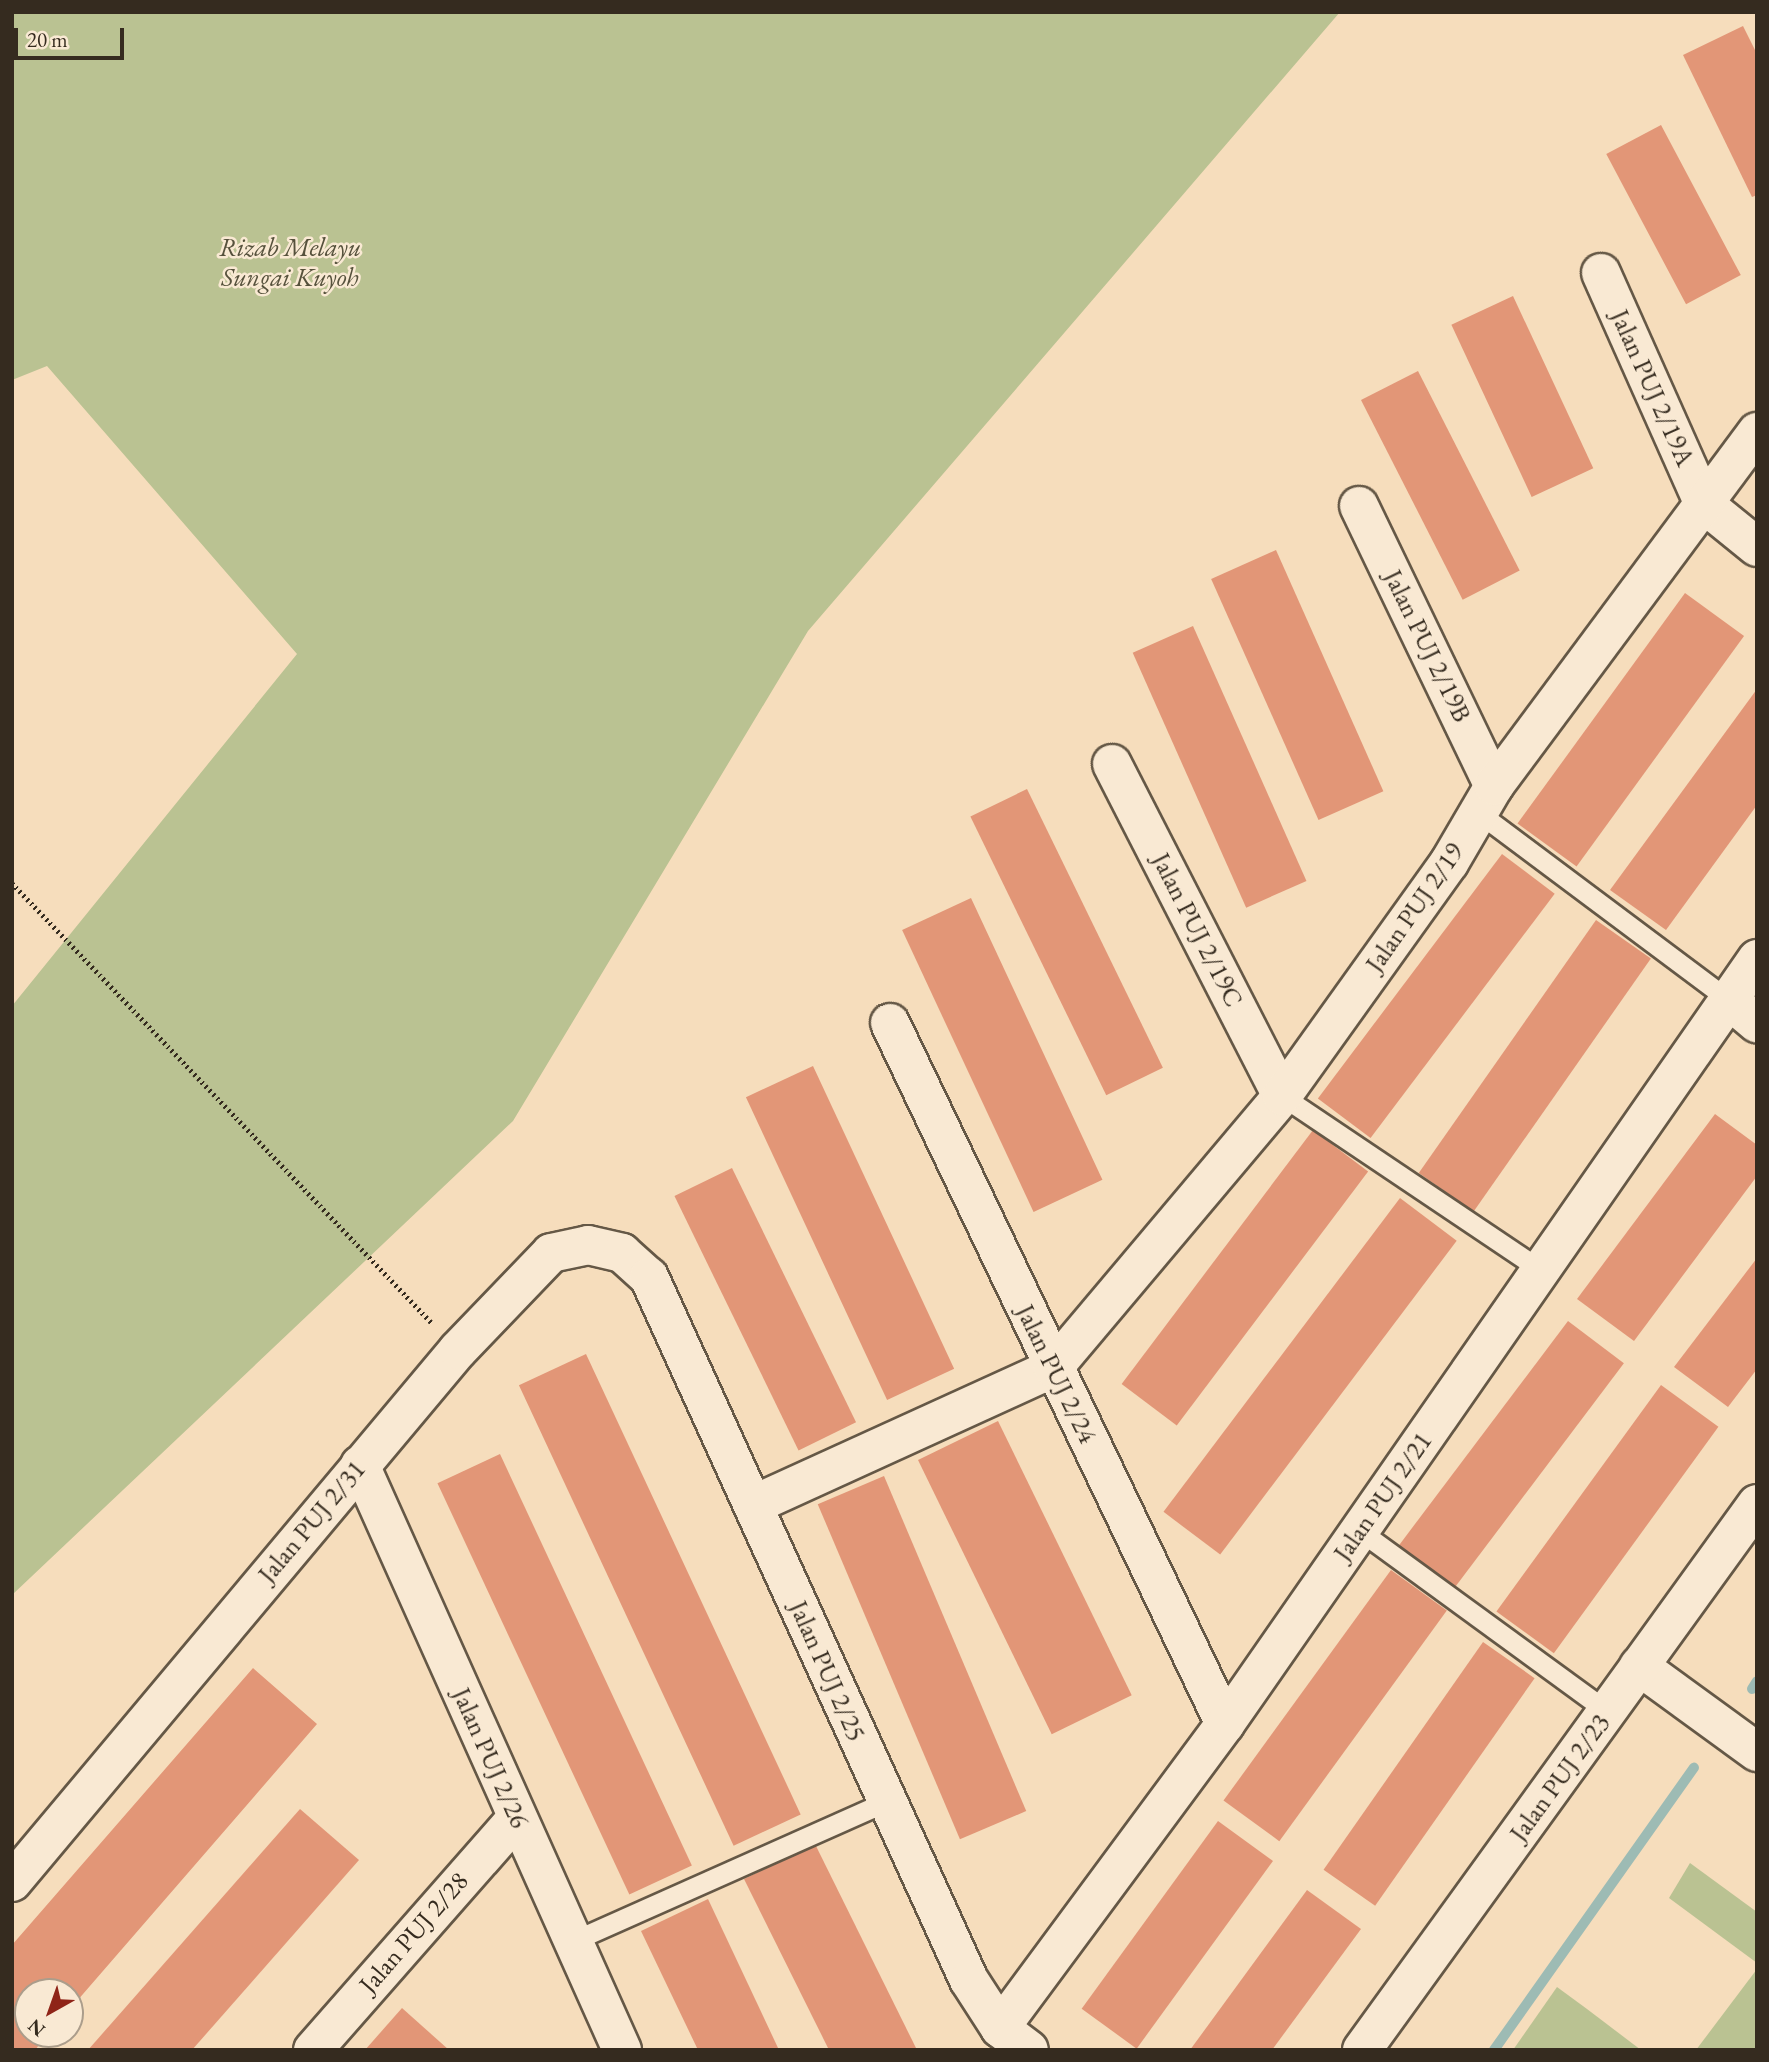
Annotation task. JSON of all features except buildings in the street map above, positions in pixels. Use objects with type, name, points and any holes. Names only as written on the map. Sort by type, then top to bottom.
[{"type":"street","name":"Jalan PUJ 2/19A","points":[[1601,273],[1704,504]]},
{"type":"street","name":"Jalan PUJ 2/19","points":[[1053,1368],[1282,1096],[1487,800],[1757,432]]},
{"type":"street","points":[[1704,504],[1757,547]]},
{"type":"street","name":"Jalan PUJ 2/19B","points":[[1359,506],[1487,800]]},
{"type":"street","name":"Jalan PUJ 2/19C","points":[[1112,764],[1282,1096]]},
{"type":"street","name":"Jalan PUJ 2/21","points":[[1014,2039],[1225,1724],[1542,1270],[1743,1011],[1757,959]]},
{"type":"street","name":"Jalan PUJ 2/24","points":[[890,1023],[1225,1724]]},
{"type":"street","name":"Jalan PUJ 2/31","points":[[12,1882],[359,1465],[458,1350],[551,1253],[589,1245],[622,1253],[649,1277]]},
{"type":"street","name":"Jalan PUJ 2/25","points":[[649,1277],[885,1802],[969,1980],[1014,2039]]},
{"type":"street","points":[[753,1505],[1053,1368]]},
{"type":"street","name":"Jalan PUJ 2/26","points":[[359,1465],[622,2050]]},
{"type":"street","name":"Jalan PUJ 2/23","points":[[1362,2050],[1757,1504]]},
{"type":"street","points":[[1639,1666],[1755,1751]]},
{"type":"street","name":"Jalan PUJ 2/28","points":[[313,2050],[517,1818]]},
{"type":"lane","points":[[1487,800],[1743,1011]]},
{"type":"lane","points":[[1282,1096],[1542,1270]]},
{"type":"lane","points":[[1360,1531],[1608,1712]]},
{"type":"lane","points":[[573,1941],[885,1802]]},
{"type":"path","points":[[12,883],[458,1350]]},
{"type":"green space","name":"Rizab Melayu Sungai Kuyoh","points":[[12,12],[1340,12],[808,631],[513,1121],[12,1595],[12,1006],[297,654],[47,366],[12,380]]},
{"type":"green space","points":[[1690,1863],[1757,1912],[1757,1963],[1669,1898]]},
{"type":"green space","points":[[1757,1969],[1757,2050],[1696,2050]]},
{"type":"green space","points":[[1557,1987],[1587,2009],[1641,2050],[1513,2050]]},
{"type":"waterway","points":[[1752,1689],[1757,1681]]},
{"type":"waterway","points":[[1494,2050],[1694,1768]]}]
